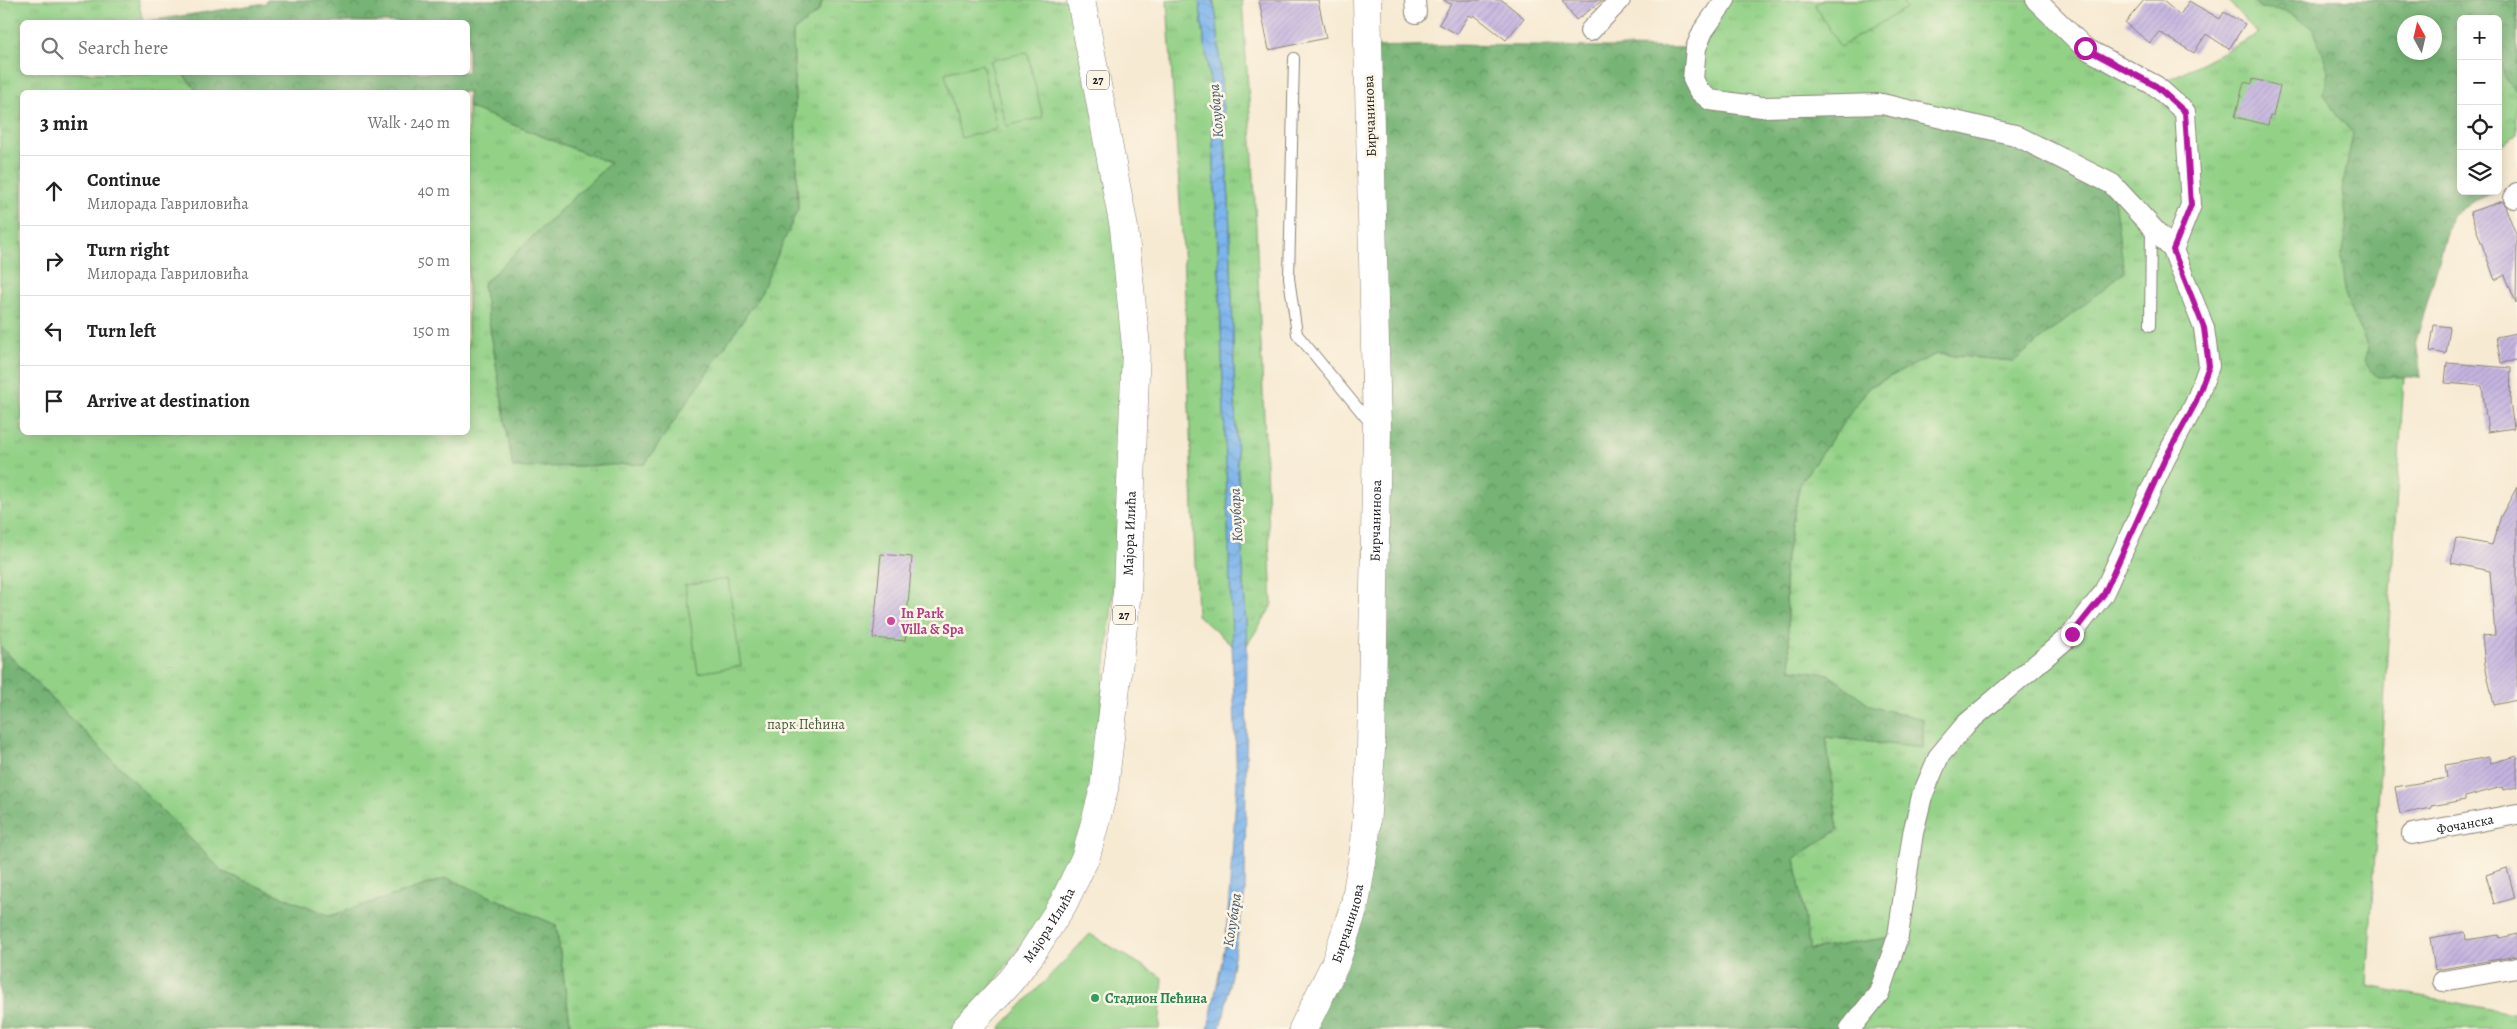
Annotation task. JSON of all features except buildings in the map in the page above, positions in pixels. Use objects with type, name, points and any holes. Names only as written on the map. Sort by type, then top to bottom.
[{"type":"main road","name":"Мајора Илића","points":[[965,1029],[1004,987],[1031,954],[1063,904],[1086,856],[1104,789],[1127,592],[1136,347],[1124,228],[1081,0]]},
{"type":"main road","name":"Бирчанинова","points":[[1302,1029],[1335,964],[1355,904],[1366,843],[1377,430],[1367,0]]},
{"type":"street","points":[[1590,30],[1620,0]]},
{"type":"street","points":[[1726,0],[1703,31],[1695,57],[1693,79],[1699,91],[1710,100],[1762,107],[1882,104],[2015,135],[2112,184],[2173,250],[2204,328],[2209,366],[2195,404],[2165,459],[2104,594],[2072,634],[1966,724],[1939,756],[1922,796],[1913,833],[1898,936],[1879,993],[1850,1029]]},
{"type":"street","points":[[2036,0],[2085,48],[2156,86],[2185,112],[2191,205],[2173,250]]},
{"type":"street","name":"Фочанска","points":[[2412,834],[2517,814]]},
{"type":"street","points":[[2443,981],[2517,968]]},
{"type":"lane","points":[[1294,58],[1289,278],[1297,334],[1377,430]]},
{"type":"lane","points":[[2150,326],[2151,226]]},
{"type":"green space","name":"парк Пећина","points":[[0,0],[138,0],[143,20],[20,20],[20,75],[184,75],[196,90],[20,90],[20,435],[470,435],[470,108],[610,163],[483,284],[513,468],[645,463],[798,209],[793,31],[818,12],[823,0],[1081,0],[1136,372],[1086,856],[960,1029],[571,1029],[556,925],[447,878],[330,916],[223,872],[0,646]]},
{"type":"green space","points":[[267,0],[823,0],[818,12],[793,32],[798,209],[760,295],[645,464],[513,468],[483,284],[610,163],[470,108],[470,90],[196,90],[184,75],[470,75],[470,20],[155,20],[266,3]]},
{"type":"green space","points":[[1167,0],[1199,0],[1210,82],[1233,646],[1197,615],[1183,249]]},
{"type":"green space","points":[[1213,0],[1242,0],[1253,157],[1272,606],[1247,645],[1236,435],[1229,200],[1217,21]]},
{"type":"green space","points":[[1725,0],[2036,0],[2085,48],[2156,86],[2258,34],[2227,0],[2517,0],[2517,134],[2502,145],[2502,15],[2457,15],[2457,35],[2414,212],[2367,986],[2517,1014],[2517,1029],[1850,1029],[1897,936],[1809,950],[1795,858],[1838,830],[1826,737],[1923,748],[1923,719],[1873,707],[1828,674],[1791,669],[1784,567],[1800,483],[1869,387],[1936,354],[2014,361],[1710,100],[1693,66]]},
{"type":"green space","points":[[1824,0],[1901,0],[1906,8],[1840,47],[1815,5]]},
{"type":"green space","points":[[2252,0],[2517,0],[2517,91],[2510,84],[2502,69],[2502,15],[2457,15],[2457,195],[2488,195],[2472,202],[2452,216],[2416,341],[2421,377],[2377,377],[2364,362],[2368,347],[2346,300],[2341,258],[2347,223],[2342,190],[2353,133],[2337,116],[2324,94],[2328,70],[2313,28],[2283,10],[2260,8]]},
{"type":"green space","points":[[1445,45],[1696,48],[1693,66],[1710,100],[1882,104],[2015,135],[2112,184],[2124,272],[2014,361],[1936,354],[1869,387],[1800,483],[1784,567],[1791,669],[1828,674],[1873,707],[1923,719],[1923,748],[1826,737],[1838,830],[1795,858],[1810,950],[1898,936],[1850,1029],[1303,1029],[1365,843],[1368,47]]},
{"type":"green space","points":[[1027,52],[1043,117],[1006,126],[990,61]]},
{"type":"green space","points":[[982,64],[997,129],[961,138],[945,73]]},
{"type":"green space","points":[[728,579],[741,666],[698,673],[685,585]]},
{"type":"green space","points":[[0,646],[223,872],[330,916],[447,878],[556,925],[571,1029],[0,1029]]},
{"type":"green space","name":"Стадион Пећина","points":[[1090,934],[1163,978],[1159,1029],[999,1029]]},
{"type":"water","name":"Колубара","points":[[1199,0],[1213,0],[1217,21],[1229,200],[1236,435],[1247,645],[1245,893],[1224,1015],[1219,1029],[1208,1029],[1226,941],[1237,784],[1219,268],[1210,82]]},
{"type":"place","name":"In Park Villa & Spa","points":[[891,621]]},
{"type":"place","name":"Стадион Пећина","points":[[1095,998]]},
{"type":"route","points":[[2072,634],[2104,594],[2165,459],[2195,404],[2209,366],[2204,328],[2173,250],[2191,205],[2185,112],[2156,86],[2085,48]]}]
